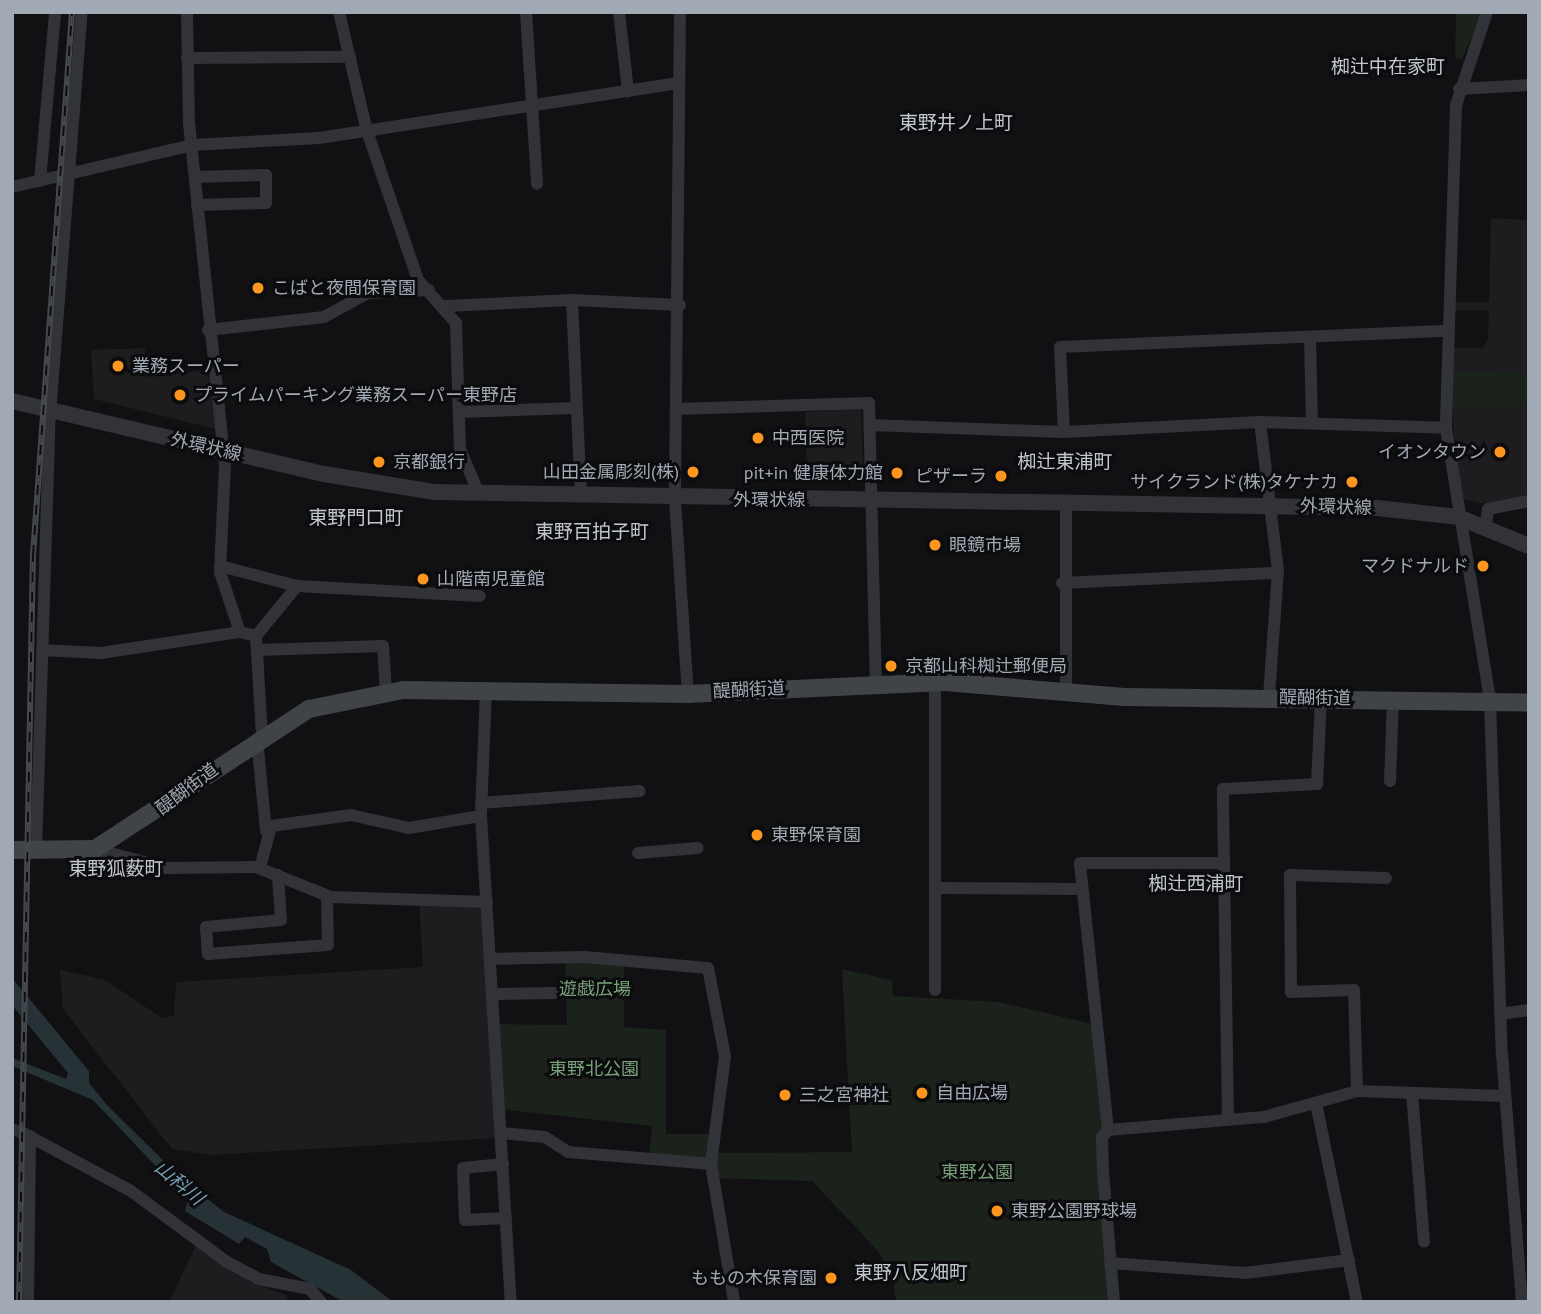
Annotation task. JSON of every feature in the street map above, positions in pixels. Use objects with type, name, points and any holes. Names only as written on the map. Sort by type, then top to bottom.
[{"type":"main road","name":"醍醐街道","points":[[95,849],[260,737],[309,709],[386,692],[486,689],[688,694],[876,682],[935,682],[1066,692],[1529,703]]},
{"type":"main road","points":[[12,850],[36,852],[95,849]]},
{"type":"street","points":[[40,181],[55,12]]},
{"type":"street","points":[[36,852],[50,411],[65,175],[82,12]]},
{"type":"street","points":[[187,12],[192,145],[208,330],[223,451],[220,566],[240,632],[257,643],[383,646],[386,692]]},
{"type":"street","points":[[340,12],[367,131],[418,280],[446,306],[456,323],[460,449],[479,494]]},
{"type":"street","points":[[526,12],[537,184]]},
{"type":"street","points":[[619,12],[628,91]]},
{"type":"street","points":[[680,12],[677,83],[680,305],[675,500],[688,694]]},
{"type":"street","points":[[1487,12],[1459,89],[1447,331],[1446,428],[1458,517],[1490,701],[1500,1014],[1505,1096],[1524,1217],[1522,1302]]},
{"type":"street","points":[[187,58],[350,57]]},
{"type":"street","points":[[12,187],[192,145],[367,131],[677,83]]},
{"type":"street","points":[[1459,89],[1529,85]]},
{"type":"street","points":[[195,177],[266,175],[266,203],[197,205]]},
{"type":"street","points":[[208,330],[324,317],[368,292],[429,290]]},
{"type":"street","points":[[446,306],[572,300],[680,305]]},
{"type":"street","points":[[572,300],[581,496]]},
{"type":"street","points":[[1064,432],[1060,347],[1447,331]]},
{"type":"street","points":[[1310,338],[1312,423]]},
{"type":"street","name":"外環状線","points":[[12,401],[377,484],[479,494],[675,500],[1273,505],[1458,517],[1529,546]]},
{"type":"street","points":[[676,409],[869,403],[876,682]]},
{"type":"street","points":[[460,412],[576,408]]},
{"type":"street","points":[[870,425],[1064,432],[1260,422],[1446,428]]},
{"type":"street","points":[[1260,422],[1273,505],[1277,573],[1269,697]]},
{"type":"street","points":[[1486,527],[1488,509],[1529,501]]},
{"type":"street","points":[[1066,503],[1062,583],[1066,692]]},
{"type":"street","points":[[220,566],[296,586],[480,596]]},
{"type":"street","points":[[1062,583],[1277,573]]},
{"type":"street","points":[[260,868],[266,831],[257,643],[296,586]]},
{"type":"street","points":[[42,650],[101,653],[240,632]]},
{"type":"street","points":[[935,682],[935,990]]},
{"type":"street","points":[[486,689],[481,810],[511,1302]]},
{"type":"street","points":[[1228,1119],[1223,789],[1320,780],[1321,698]]},
{"type":"street","points":[[1390,781],[1393,699]]},
{"type":"street","points":[[266,831],[344,815],[410,828],[481,810],[640,791]]},
{"type":"street","points":[[639,853],[698,848]]},
{"type":"street","points":[[95,849],[167,868],[260,868],[327,896],[487,902]]},
{"type":"street","points":[[1108,1130],[1080,863],[1224,863]]},
{"type":"street","points":[[278,875],[281,920],[206,927],[208,954],[328,945],[327,896]]},
{"type":"street","points":[[1357,1091],[1354,990],[1291,992],[1290,875],[1386,878]]},
{"type":"street","points":[[935,888],[1082,888]]},
{"type":"street","points":[[491,959],[586,957],[708,968],[725,1056],[711,1164],[734,1302]]},
{"type":"street","points":[[492,994],[554,993]]},
{"type":"street","points":[[1500,1014],[1529,1010]]},
{"type":"street","points":[[1114,1302],[1102,1137],[1108,1130],[1228,1119],[1316,1103],[1357,1091],[1505,1096]]},
{"type":"street","points":[[1412,1093],[1424,1242]]},
{"type":"street","points":[[1316,1103],[1357,1302]]},
{"type":"street","points":[[501,1133],[545,1137],[568,1152],[711,1164]]},
{"type":"street","points":[[28,1302],[28,1135],[131,1191],[227,1262],[259,1279],[310,1289],[321,1302]]},
{"type":"street","points":[[503,1164],[463,1168],[465,1220],[506,1218]]},
{"type":"street","points":[[1110,1263],[1245,1273],[1349,1260]]},
{"type":"shaded area","points":[[1491,218],[1529,220],[1529,373],[1453,371],[1454,348],[1482,348],[1488,339],[1489,310],[1455,310],[1456,302],[1489,302]]},
{"type":"shaded area","points":[[145,348],[147,377],[208,370],[215,429],[94,399],[91,350]]},
{"type":"shaded area","name":"イオンタウン","points":[[1452,406],[1529,406],[1529,498],[1481,503],[1459,498]]},
{"type":"shaded area","points":[[861,409],[864,483],[808,482],[805,412]]},
{"type":"shaded area","points":[[419,901],[478,907],[482,913],[495,1138],[212,1155],[172,1149],[63,1009],[60,970],[105,980],[162,1018],[174,1015],[176,982],[423,967]]},
{"type":"shaded area","points":[[197,1243],[250,1282],[287,1295],[287,1302],[169,1302]]},
{"type":"green space","points":[[1456,12],[1483,12],[1462,59],[1455,58]]},
{"type":"green space","points":[[1453,371],[1529,373],[1529,406],[1452,406]]},
{"type":"green space","name":"東野公園","points":[[565,958],[624,959],[624,1027],[666,1030],[666,1134],[715,1134],[713,1153],[852,1152],[842,969],[892,980],[893,996],[999,1002],[1097,1025],[1114,1302],[896,1302],[893,1276],[878,1251],[812,1181],[713,1178],[710,1164],[649,1159],[652,1126],[500,1109],[495,1024],[567,1025]]},
{"type":"water","name":"山科川","points":[[12,978],[89,1071],[89,1083],[107,1105],[182,1179],[224,1212],[351,1270],[393,1302],[344,1302],[271,1262],[267,1249],[245,1237],[239,1244],[185,1211],[188,1200],[93,1100],[12,1066],[12,1058],[66,1079],[68,1073],[12,1005]]},
{"type":"tunnel","points":[[12,1129],[25,1134]]},
{"type":"railway","points":[[19,1302],[33,555],[72,12]]},
{"type":"place","name":"こばと夜間保育園","points":[[258,288]]},
{"type":"place","name":"業務スーパー","points":[[118,366]]},
{"type":"place","name":"プライムパーキング業務スーパー東野店","points":[[180,395]]},
{"type":"place","name":"中西医院","points":[[758,438]]},
{"type":"place","name":"イオンタウン","points":[[1500,452]]},
{"type":"place","name":"京都銀行","points":[[379,462]]},
{"type":"place","name":"山田金属彫刻(株)","points":[[693,472]]},
{"type":"place","name":"pit+in 健康体力館","points":[[897,473]]},
{"type":"place","name":"ピザーラ","points":[[1001,476]]},
{"type":"place","name":"サイクランド(株)タケナカ","points":[[1352,482]]},
{"type":"place","name":"眼鏡市場","points":[[935,545]]},
{"type":"place","name":"マクドナルド","points":[[1483,566]]},
{"type":"place","name":"山階南児童館","points":[[423,579]]},
{"type":"place","name":"京都山科椥辻郵便局","points":[[891,666]]},
{"type":"place","name":"東野保育園","points":[[757,835]]},
{"type":"place","name":"自由広場","points":[[922,1093]]},
{"type":"place","name":"三之宮神社","points":[[785,1095]]},
{"type":"place","name":"東野公園野球場","points":[[997,1211]]},
{"type":"place","name":"ももの木保育園","points":[[831,1278]]},
{"type":"district","name":"椥辻中在家町","points":[[1388,67]]},
{"type":"district","name":"東野井ノ上町","points":[[956,123]]},
{"type":"district","name":"椥辻東浦町","points":[[1065,462]]},
{"type":"district","name":"東野門口町","points":[[356,518]]},
{"type":"district","name":"東野百拍子町","points":[[592,532]]},
{"type":"district","name":"東野狐薮町","points":[[116,869]]},
{"type":"district","name":"椥辻西浦町","points":[[1196,884]]},
{"type":"district","name":"東野八反畑町","points":[[911,1273]]},
{"type":"park label","name":"遊戯広場","points":[[595,989]]},
{"type":"park label","name":"東野北公園","points":[[594,1069]]}]
